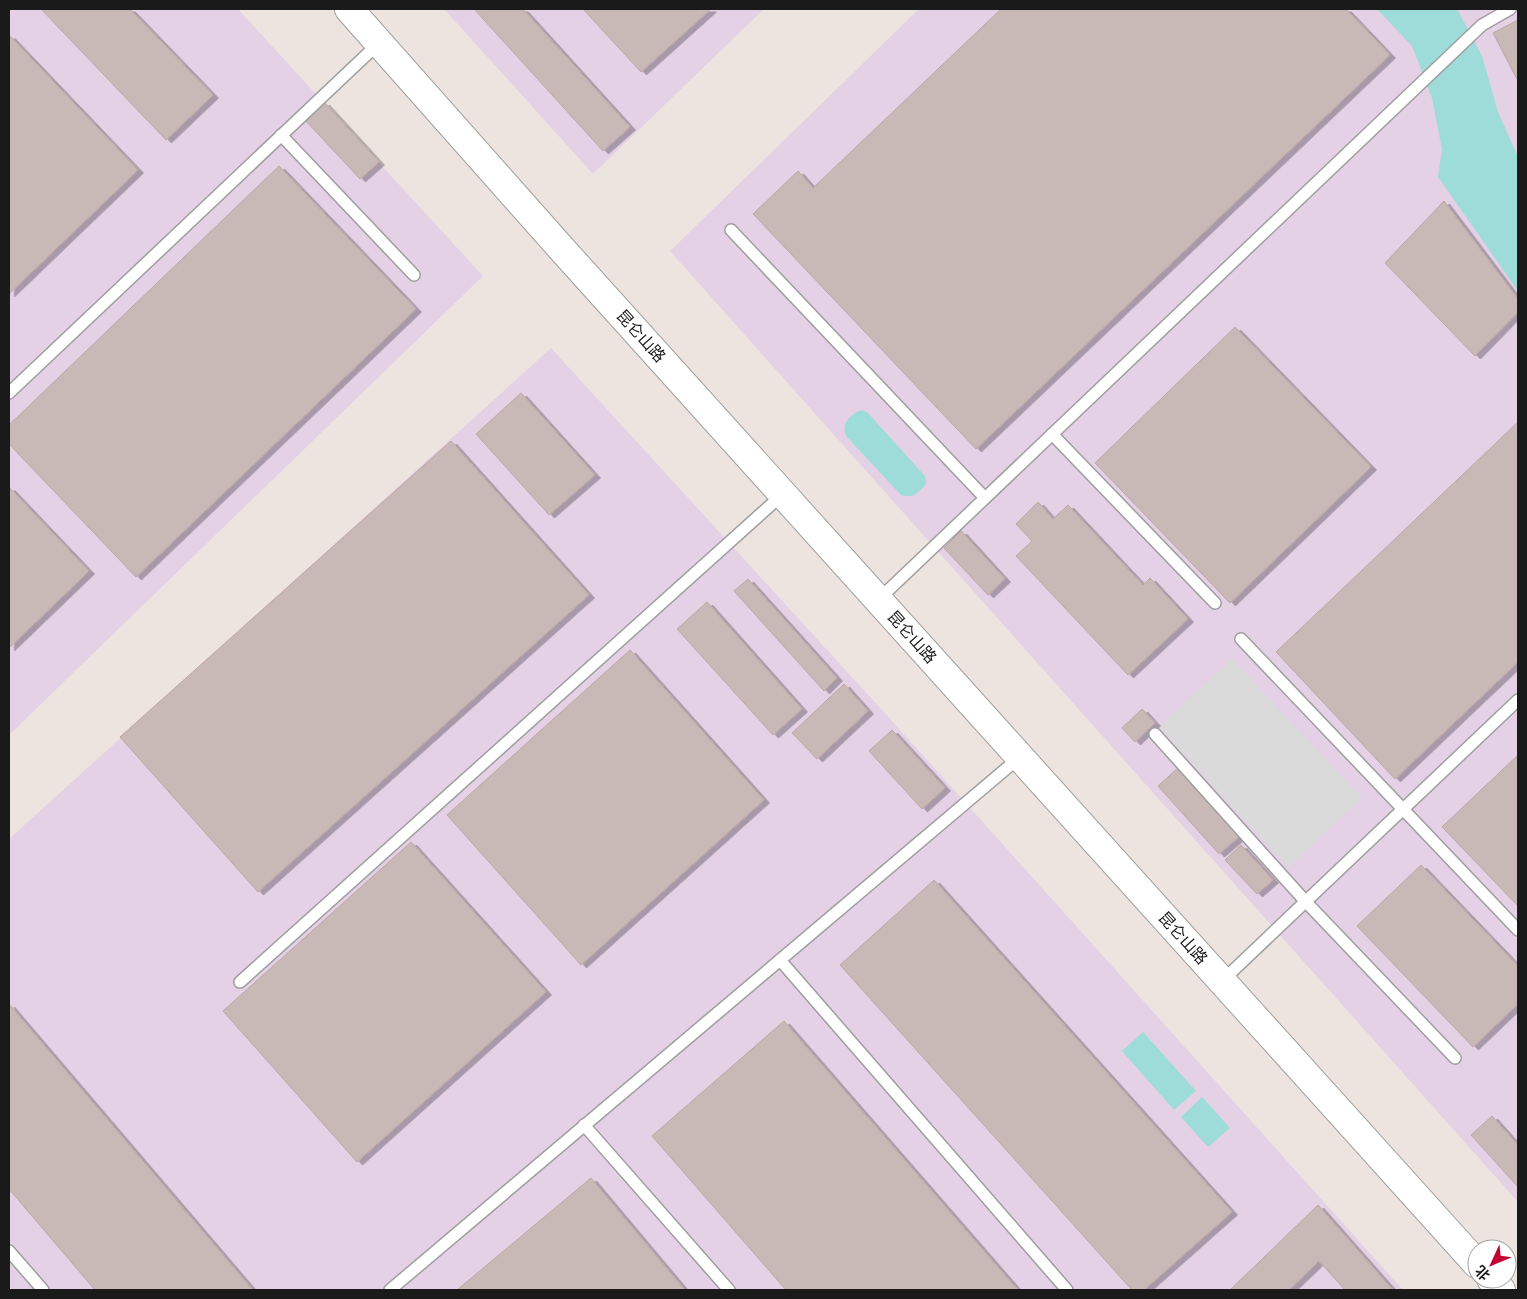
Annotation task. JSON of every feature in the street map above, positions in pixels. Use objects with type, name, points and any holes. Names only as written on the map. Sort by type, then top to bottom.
[{"type":"street","name":"昆仑山路","points":[[349,9],[560,247],[1467,1253]]},
{"type":"lane","points":[[878,600],[1482,25],[1510,9]]},
{"type":"lane","points":[[9,392],[379,43]]},
{"type":"lane","points":[[281,135],[414,275]]},
{"type":"lane","points":[[731,230],[985,498]]},
{"type":"lane","points":[[1052,434],[1215,603]]},
{"type":"lane","points":[[240,982],[783,494]]},
{"type":"lane","points":[[1241,639],[1518,930]]},
{"type":"lane","points":[[1222,981],[1518,700]]},
{"type":"lane","points":[[1155,734],[1306,902],[1456,1058]]},
{"type":"lane","points":[[390,1290],[1020,757]]},
{"type":"lane","points":[[780,960],[1067,1290]]},
{"type":"lane","points":[[584,1125],[729,1290]]},
{"type":"lane","points":[[9,1251],[43,1290]]},
{"type":"shaded area","points":[[9,9],[238,9],[483,276],[9,735]]},
{"type":"shaded area","points":[[444,9],[764,9],[593,174]]},
{"type":"shaded area","points":[[919,9],[1518,9],[1518,1202],[670,251]]},
{"type":"shaded area","points":[[551,348],[883,711],[1403,1290],[9,1290],[9,839]]},
{"type":"shaded area","points":[[1232,659],[1362,798],[1288,867],[1159,727]]},
{"type":"water","points":[[1377,9],[1457,9],[1482,56],[1498,112],[1518,157],[1518,291],[1438,177],[1442,149],[1432,98],[1412,46]]},
{"type":"water","points":[[863,410],[868,413],[925,476],[926,484],[921,490],[909,496],[901,495],[847,437],[845,428],[848,420],[854,414]]},
{"type":"water","points":[[1143,1032],[1196,1091],[1174,1110],[1122,1051]]},
{"type":"water","points":[[1202,1097],[1230,1128],[1208,1147],[1181,1117]]},
{"type":"building","points":[[41,9],[130,9],[213,95],[166,140]]},
{"type":"building","points":[[474,9],[523,9],[630,127],[603,151]]},
{"type":"building","points":[[583,9],[711,9],[641,72]]},
{"type":"building","points":[[1001,9],[1346,9],[1390,55],[976,449],[753,214],[798,171],[813,188]]},
{"type":"building","points":[[1518,20],[1518,81],[1493,33]]},
{"type":"building","points":[[9,35],[138,170],[9,294]]},
{"type":"building","points":[[324,102],[379,162],[360,179],[305,120]]},
{"type":"building","points":[[279,166],[416,309],[136,577],[9,444],[9,425]]},
{"type":"building","points":[[1444,201],[1518,299],[1518,312],[1475,356],[1385,263]]},
{"type":"building","points":[[1235,327],[1371,467],[1230,603],[1095,463]]},
{"type":"building","points":[[521,393],[595,475],[549,515],[476,434]]},
{"type":"building","points":[[1518,422],[1518,662],[1395,779],[1276,652]]},
{"type":"building","points":[[451,441],[589,595],[258,892],[120,737]]},
{"type":"building","points":[[9,487],[89,571],[9,648]]},
{"type":"building","points":[[1038,502],[1053,519],[1068,505],[1143,585],[1150,578],[1188,619],[1128,675],[1016,556],[1032,541],[1016,524]]},
{"type":"building","points":[[961,531],[1005,579],[988,595],[944,548]]},
{"type":"building","points":[[748,579],[837,678],[824,691],[734,591]]},
{"type":"building","points":[[707,602],[802,709],[773,735],[677,629]]},
{"type":"building","points":[[630,650],[764,800],[581,965],[447,815]]},
{"type":"building","points":[[844,684],[868,711],[817,759],[792,733]]},
{"type":"building","points":[[1142,709],[1155,723],[1135,742],[1122,728]]},
{"type":"building","points":[[892,730],[945,788],[922,809],[869,751]]},
{"type":"building","points":[[1518,755],[1518,906],[1442,827]]},
{"type":"building","points":[[1179,767],[1240,836],[1219,854],[1158,786]]},
{"type":"building","points":[[411,842],[546,992],[357,1162],[223,1011]]},
{"type":"building","points":[[1241,845],[1273,880],[1257,894],[1225,860]]},
{"type":"building","points":[[1421,865],[1518,966],[1518,1004],[1473,1047],[1357,926]]},
{"type":"building","points":[[934,880],[1232,1212],[1144,1290],[1132,1290],[840,965]]},
{"type":"building","points":[[9,1004],[253,1290],[95,1290],[9,1189]]},
{"type":"building","points":[[784,1021],[1018,1290],[786,1290],[652,1136]]},
{"type":"building","points":[[1492,1116],[1518,1145],[1518,1187],[1471,1135]]},
{"type":"building","points":[[591,1178],[685,1290],[457,1290]]},
{"type":"building","points":[[1318,1205],[1393,1290],[1345,1290],[1319,1261],[1289,1290],[1230,1290]]}]
